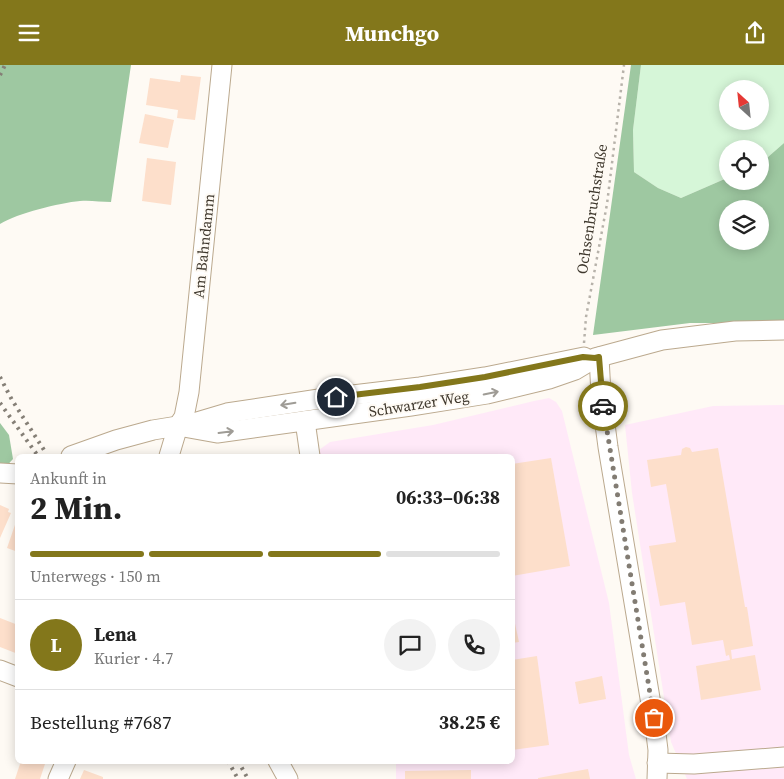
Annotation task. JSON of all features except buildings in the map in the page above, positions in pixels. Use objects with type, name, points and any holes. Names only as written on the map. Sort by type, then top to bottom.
[{"type":"street","name":"Am Bahndamm","points":[[170,454],[178,426],[184,417],[190,393],[222,65]]},
{"type":"street","name":"Schwarzer Weg","points":[[77,454],[116,440],[227,413],[485,377],[592,357],[662,339],[734,331],[784,330]]},
{"type":"street","name":"Schwarzer Weg","points":[[178,426],[217,433],[487,394],[549,379],[575,370],[592,357]]},
{"type":"street","points":[[592,357],[601,394],[608,447],[656,734],[657,771],[694,764],[784,757]]},
{"type":"street","points":[[305,421],[310,454]]},
{"type":"street","points":[[0,473],[15,474]]},
{"type":"street","points":[[0,670],[15,676]]},
{"type":"street","points":[[58,779],[65,764]]},
{"type":"street","points":[[280,764],[288,779]]},
{"type":"path","name":"Ochsenbruchstraße","points":[[592,357],[586,317],[607,204],[624,65]]},
{"type":"shaded area","points":[[549,398],[556,402],[562,411],[609,603],[629,755],[636,779],[396,779],[396,764],[515,764],[515,454],[316,454],[330,442],[433,425]]},
{"type":"shaded area","points":[[784,405],[784,779],[687,779],[671,742],[632,493],[625,425],[713,406]]},
{"type":"green space","points":[[0,65],[131,65],[111,202],[71,202],[28,212],[0,224]]},
{"type":"green space","points":[[631,65],[641,65],[633,130],[634,172],[658,188],[681,198],[719,181],[719,190],[769,190],[769,156],[784,143],[784,323],[690,323],[593,335]]},
{"type":"green space","points":[[641,65],[784,65],[784,143],[769,156],[769,140],[719,140],[719,181],[681,198],[658,188],[634,172],[633,130]]},
{"type":"green space","points":[[0,423],[9,435],[13,459],[0,473]]},
{"type":"railway","points":[[0,75],[5,65]]},
{"type":"railway","points":[[0,377],[12,400],[44,450]]},
{"type":"railway","points":[[0,403],[37,454]]},
{"type":"railway","points":[[230,764],[238,779]]},
{"type":"railway","points":[[240,764],[248,779]]},
{"type":"way so far","points":[[603,406],[608,447],[654,718]]},
{"type":"route","points":[[336,397],[420,387],[485,377],[583,357],[599,357],[603,406]]}]
